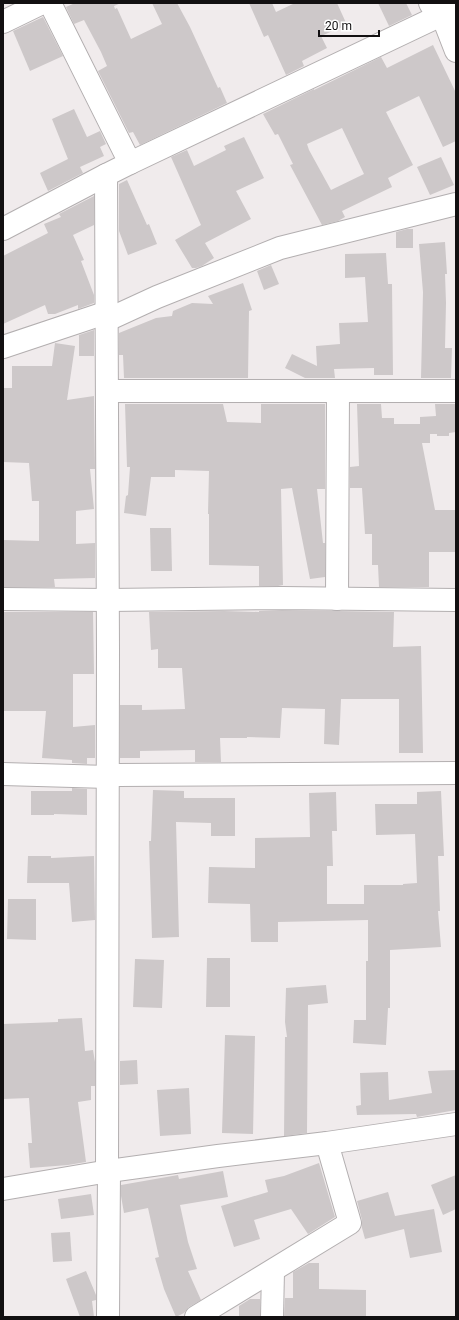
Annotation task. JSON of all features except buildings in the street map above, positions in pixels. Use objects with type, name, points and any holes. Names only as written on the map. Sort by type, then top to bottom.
[{"type":"street","points":[[3,22],[42,3]]},
{"type":"street","points":[[50,3],[130,163]]},
{"type":"street","points":[[3,229],[106,175],[443,8],[456,51]]},
{"type":"street","points":[[106,175],[108,600],[108,1317]]},
{"type":"street","points":[[3,347],[107,316],[280,248],[456,204]]},
{"type":"street","points":[[107,391],[456,391]]},
{"type":"street","points":[[336,599],[338,391]]},
{"type":"street","points":[[3,599],[108,600],[282,598],[456,600]]},
{"type":"street","points":[[3,774],[108,777],[117,775],[456,773]]},
{"type":"street","points":[[3,1189],[218,1156],[327,1143],[456,1124]]},
{"type":"street","points":[[196,1317],[350,1223],[327,1143]]},
{"type":"street","points":[[272,1271],[272,1317]]}]
